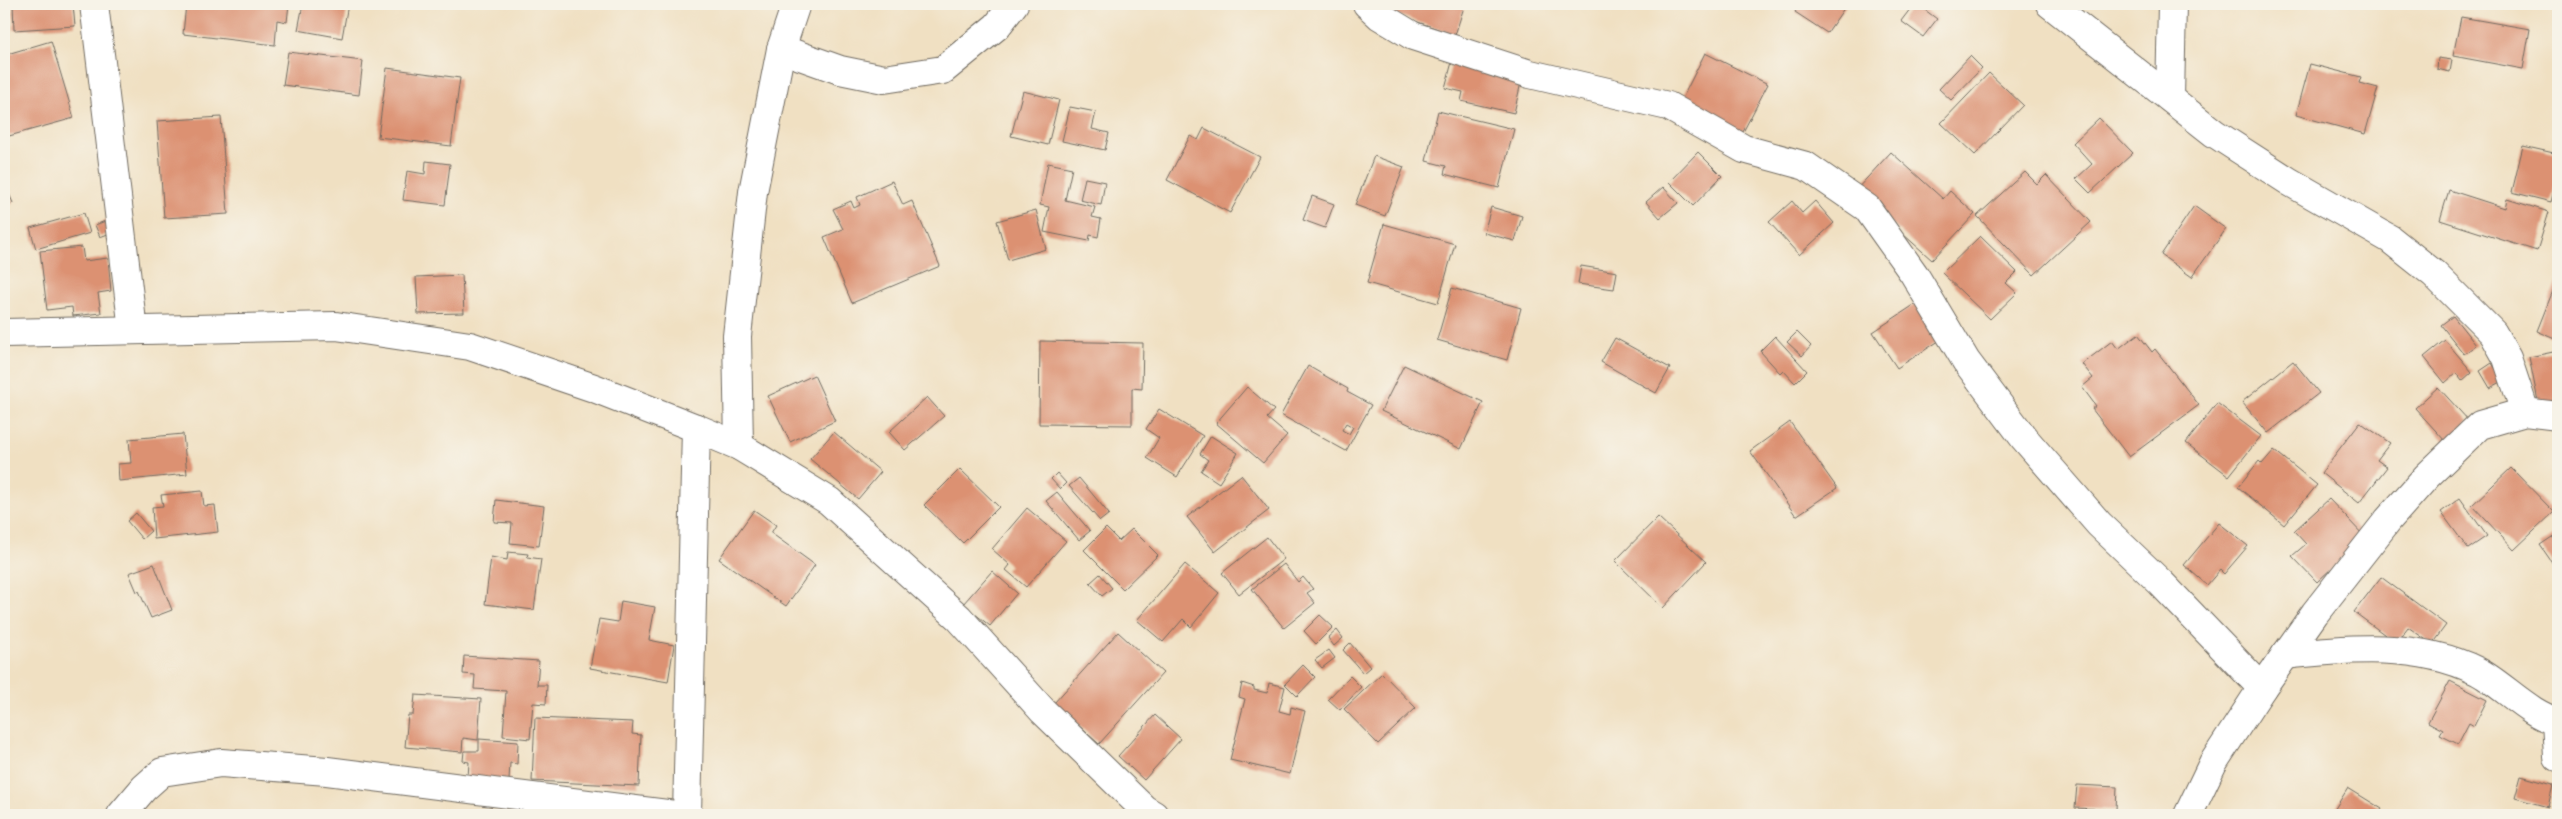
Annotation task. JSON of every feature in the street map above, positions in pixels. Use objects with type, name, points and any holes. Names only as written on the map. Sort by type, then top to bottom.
[{"type":"street","points":[[94,4],[133,330]]},
{"type":"street","points":[[739,446],[738,326],[753,192],[781,49],[796,4]]},
{"type":"street","points":[[781,49],[840,70],[884,80],[943,70],[997,26],[1014,4]]},
{"type":"street","points":[[1367,4],[1380,16],[1413,36],[1530,74],[1668,106],[1744,150],[1806,166],[1867,208],[1914,274],[1966,361],[2024,438],[2099,524],[2161,583],[2262,688]]},
{"type":"street","points":[[2050,4],[2214,133],[2290,182],[2390,239],[2434,274],[2493,333],[2507,358],[2525,412]]},
{"type":"street","points":[[2170,98],[2172,4]]},
{"type":"street","points":[[4,333],[336,326],[470,346],[696,428],[739,446],[829,502],[959,618],[1043,711],[1144,809],[1154,815]]},
{"type":"street","points":[[2188,815],[2213,763],[2285,655],[2388,520],[2427,476],[2480,425],[2525,412],[2558,416]]},
{"type":"street","points":[[687,815],[696,428]]},
{"type":"street","points":[[2285,655],[2336,649],[2372,649],[2440,657],[2478,671],[2521,702],[2557,721],[2558,757]]},
{"type":"street","points":[[121,815],[144,788],[162,772],[221,763],[327,771],[675,815]]},
{"type":"building","points":[[13,4],[73,4],[75,26],[14,30]]},
{"type":"building","points":[[186,4],[289,4],[287,22],[277,20],[275,45],[183,34]]},
{"type":"building","points":[[303,4],[348,4],[342,38],[298,30]]},
{"type":"building","points":[[1395,4],[1465,4],[1455,35],[1392,13]]},
{"type":"building","points":[[1800,4],[1847,4],[1827,33],[1795,12]]},
{"type":"building","points":[[1914,4],[1917,4],[1937,19],[1923,37],[1901,21]]},
{"type":"building","points":[[2461,17],[2530,29],[2523,69],[2453,56]]},
{"type":"building","points":[[51,41],[74,118],[9,136],[4,118],[4,55]]},
{"type":"building","points":[[288,52],[363,61],[359,95],[283,85]]},
{"type":"building","points":[[1705,53],[1768,84],[1743,132],[1681,101]]},
{"type":"building","points":[[1970,56],[1982,68],[1951,100],[1939,89]]},
{"type":"building","points":[[2438,58],[2452,60],[2450,72],[2437,69]]},
{"type":"building","points":[[1452,62],[1522,78],[1514,113],[1461,101],[1463,92],[1445,88]]},
{"type":"building","points":[[2310,64],[2361,77],[2359,83],[2378,88],[2365,134],[2296,115]]},
{"type":"building","points":[[387,68],[460,78],[451,146],[378,137]]},
{"type":"building","points":[[1989,73],[2023,105],[1975,155],[1941,123]]},
{"type":"building","points":[[1023,91],[1059,100],[1048,145],[1011,136]]},
{"type":"building","points":[[1070,107],[1096,112],[1092,129],[1109,133],[1105,150],[1062,141]]},
{"type":"building","points":[[1438,111],[1514,129],[1499,188],[1444,174],[1446,166],[1426,161]]},
{"type":"building","points":[[2558,115],[2558,134],[2554,133]]},
{"type":"building","points":[[221,117],[228,214],[164,218],[157,121]]},
{"type":"building","points":[[2099,118],[2133,153],[2090,193],[2076,179],[2092,164],[2073,143]]},
{"type":"building","points":[[1204,128],[1260,157],[1230,213],[1167,180],[1190,136],[1198,140]]},
{"type":"building","points":[[2523,146],[2558,154],[2558,174],[2551,202],[2512,192]]},
{"type":"building","points":[[1698,152],[1722,176],[1693,206],[1669,182]]},
{"type":"building","points":[[1891,152],[1943,199],[1950,191],[1975,214],[1932,260],[1855,191]]},
{"type":"building","points":[[1374,156],[1404,167],[1385,216],[1355,205]]},
{"type":"building","points":[[426,161],[450,164],[445,205],[403,200],[407,171],[425,174]]},
{"type":"building","points":[[1048,163],[1072,168],[1065,200],[1095,207],[1092,217],[1101,219],[1098,237],[1090,235],[1089,241],[1044,232],[1049,207],[1040,205]]},
{"type":"building","points":[[2025,172],[2037,184],[2046,175],[2091,222],[2034,275],[1977,216]]},
{"type":"building","points":[[1085,178],[1105,182],[1101,205],[1080,200]]},
{"type":"building","points":[[892,181],[903,205],[912,201],[940,266],[852,303],[824,237],[843,229],[833,209],[851,201],[854,208],[860,205],[857,197]]},
{"type":"building","points":[[4,182],[13,203],[4,207]]},
{"type":"building","points":[[1663,187],[1678,203],[1660,218],[1646,202]]},
{"type":"building","points":[[2449,190],[2505,208],[2507,199],[2549,212],[2537,251],[2440,220]]},
{"type":"building","points":[[1312,196],[1334,204],[1325,228],[1303,220]]},
{"type":"building","points":[[1792,201],[1802,213],[1815,201],[1834,223],[1799,255],[1769,222]]},
{"type":"building","points":[[2194,206],[2226,229],[2192,277],[2161,255]]},
{"type":"building","points":[[1491,207],[1522,216],[1515,241],[1484,233]]},
{"type":"building","points":[[1036,210],[1046,249],[1008,260],[997,221]]},
{"type":"building","points":[[84,213],[90,233],[36,249],[30,228]]},
{"type":"building","points":[[108,220],[113,232],[100,237],[95,225]]},
{"type":"building","points":[[1384,224],[1455,244],[1438,303],[1367,283]]},
{"type":"building","points":[[1980,236],[2017,272],[2006,283],[2017,293],[1990,319],[1942,273]]},
{"type":"building","points":[[82,247],[84,261],[108,258],[111,291],[98,293],[101,313],[73,316],[72,307],[47,310],[40,251]]},
{"type":"building","points":[[1581,266],[1617,272],[1614,289],[1578,284]]},
{"type":"building","points":[[462,275],[464,313],[418,314],[416,277]]},
{"type":"building","points":[[2558,278],[2558,340],[2537,331]]},
{"type":"building","points":[[1452,288],[1521,308],[1507,360],[1437,340]]},
{"type":"building","points":[[1917,303],[1942,339],[1897,368],[1873,332]]},
{"type":"building","points":[[2453,316],[2476,345],[2464,354],[2441,325]]},
{"type":"building","points":[[1797,332],[1811,346],[1802,356],[1787,342]]},
{"type":"building","points":[[2138,334],[2152,352],[2155,349],[2199,405],[2129,457],[2092,409],[2096,406],[2082,387],[2093,378],[2082,364],[2112,341],[2118,349]]},
{"type":"building","points":[[1775,336],[1807,371],[1795,383],[1783,370],[1780,373],[1760,351]]},
{"type":"building","points":[[1615,338],[1670,368],[1656,393],[1601,362]]},
{"type":"building","points":[[2445,340],[2472,372],[2462,381],[2456,373],[2445,383],[2424,357]]},
{"type":"building","points":[[1040,341],[1143,343],[1142,389],[1132,388],[1132,425],[1039,424]]},
{"type":"building","points":[[2558,351],[2558,402],[2539,406],[2529,357]]},
{"type":"building","points":[[2293,361],[2319,393],[2268,433],[2242,402]]},
{"type":"building","points":[[2492,363],[2503,381],[2490,388],[2480,371]]},
{"type":"building","points":[[1404,365],[1483,402],[1461,449],[1381,411]]},
{"type":"building","points":[[1308,366],[1348,389],[1347,392],[1371,405],[1346,451],[1281,415]],"holes":[[[1346,423],[1353,427],[1349,434],[1342,430]]]},
{"type":"building","points":[[814,375],[835,421],[790,442],[768,396]]},
{"type":"building","points":[[1247,387],[1274,410],[1267,418],[1287,435],[1263,463],[1216,423]]},
{"type":"building","points":[[2438,387],[2469,421],[2446,442],[2415,408]]},
{"type":"building","points":[[927,397],[944,416],[905,450],[889,432]]},
{"type":"building","points":[[2217,403],[2261,436],[2229,476],[2186,443]]},
{"type":"building","points":[[1159,409],[1203,436],[1177,477],[1147,458],[1159,438],[1146,429]]},
{"type":"building","points":[[1790,422],[1837,488],[1796,516],[1750,451]]},
{"type":"building","points":[[2360,422],[2390,443],[2377,460],[2387,467],[2359,503],[2321,473]]},
{"type":"building","points":[[834,432],[881,472],[858,499],[810,459]]},
{"type":"building","points":[[183,434],[187,474],[119,481],[118,464],[131,463],[129,439]]},
{"type":"building","points":[[1211,436],[1238,453],[1219,483],[1201,471],[1208,460],[1200,454]]},
{"type":"building","points":[[2274,450],[2317,485],[2284,525],[2238,487],[2259,461],[2262,464]]},
{"type":"building","points":[[2511,468],[2554,512],[2514,550],[2472,505]]},
{"type":"building","points":[[960,469],[999,507],[963,543],[924,505]]},
{"type":"building","points":[[1057,473],[1066,483],[1060,489],[1051,479]]},
{"type":"building","points":[[1241,475],[1269,510],[1215,552],[1187,517]]},
{"type":"building","points":[[1079,478],[1109,514],[1100,521],[1069,486]]},
{"type":"building","points":[[202,491],[204,506],[215,505],[218,532],[154,539],[152,507],[163,506],[161,495]]},
{"type":"building","points":[[1057,492],[1090,531],[1079,540],[1046,501]]},
{"type":"building","points":[[2460,498],[2487,536],[2468,549],[2441,512]]},
{"type":"building","points":[[2329,499],[2365,537],[2317,582],[2292,556],[2306,544],[2294,531]]},
{"type":"building","points":[[496,500],[544,506],[539,546],[510,543],[512,523],[494,522]]},
{"type":"building","points":[[1027,508],[1066,541],[1026,587],[1006,570],[1010,565],[992,549]]},
{"type":"building","points":[[754,510],[776,525],[771,533],[815,565],[786,606],[719,559]]},
{"type":"building","points":[[136,513],[151,531],[142,539],[127,521]]},
{"type":"building","points":[[1658,517],[1706,562],[1663,608],[1615,561]]},
{"type":"building","points":[[2219,523],[2248,546],[2224,574],[2220,570],[2207,585],[2184,565]]},
{"type":"building","points":[[1106,528],[1119,541],[1132,529],[1158,555],[1123,589],[1084,550]]},
{"type":"building","points":[[2558,533],[2558,571],[2540,545]]},
{"type":"building","points":[[1267,537],[1284,559],[1239,594],[1222,573]]},
{"type":"building","points":[[508,552],[528,554],[527,557],[541,559],[534,610],[485,604],[491,557],[507,560]]},
{"type":"building","points":[[154,564],[172,610],[151,618],[129,573]]},
{"type":"building","points":[[1185,564],[1219,593],[1191,627],[1183,619],[1163,642],[1137,620]]},
{"type":"building","points":[[1284,564],[1298,582],[1303,577],[1313,589],[1307,593],[1315,603],[1284,628],[1252,589]]},
{"type":"building","points":[[992,571],[1017,593],[990,626],[963,604]]},
{"type":"building","points":[[1100,574],[1112,588],[1102,596],[1090,583]]},
{"type":"building","points":[[2381,577],[2446,625],[2432,644],[2408,627],[2396,643],[2354,612]]},
{"type":"building","points":[[621,601],[655,607],[649,640],[674,645],[668,682],[590,668],[599,619],[618,622]]},
{"type":"building","points":[[1320,615],[1333,627],[1316,644],[1304,631]]},
{"type":"building","points":[[1337,630],[1343,638],[1334,646],[1328,638]]},
{"type":"building","points":[[1118,632],[1163,673],[1099,744],[1054,703]]},
{"type":"building","points":[[1350,643],[1370,667],[1363,673],[1343,650]]},
{"type":"building","points":[[1329,650],[1335,658],[1322,668],[1315,660]]},
{"type":"building","points":[[464,656],[539,661],[537,685],[547,685],[546,704],[533,703],[530,739],[503,736],[506,691],[474,689],[475,675],[463,674]]},
{"type":"building","points":[[1303,665],[1315,677],[1297,696],[1285,684]]},
{"type":"building","points":[[1382,673],[1416,708],[1378,744],[1344,709]]},
{"type":"building","points":[[1350,676],[1361,687],[1340,710],[1328,699]]},
{"type":"building","points":[[2450,681],[2487,700],[2474,726],[2469,723],[2458,744],[2440,735],[2443,730],[2428,722]]},
{"type":"building","points":[[1242,683],[1254,687],[1254,690],[1267,693],[1269,683],[1285,687],[1279,711],[1290,714],[1291,707],[1305,711],[1290,774],[1230,760],[1245,699],[1239,697]]},
{"type":"building","points":[[415,695],[481,699],[478,740],[463,738],[462,752],[405,747],[408,715],[413,715]]},
{"type":"building","points":[[1155,715],[1181,739],[1144,780],[1118,756]]},
{"type":"building","points":[[535,718],[633,722],[632,734],[641,735],[639,786],[532,781]]},
{"type":"building","points":[[479,739],[518,742],[517,764],[510,763],[509,780],[468,778],[469,762],[463,761],[464,751],[479,751]]},
{"type":"building","points":[[2521,776],[2553,785],[2548,807],[2515,798]]},
{"type":"building","points":[[2077,785],[2117,787],[2116,810],[2075,808]]},
{"type":"building","points":[[2348,788],[2382,809],[2378,815],[2331,815]]}]
